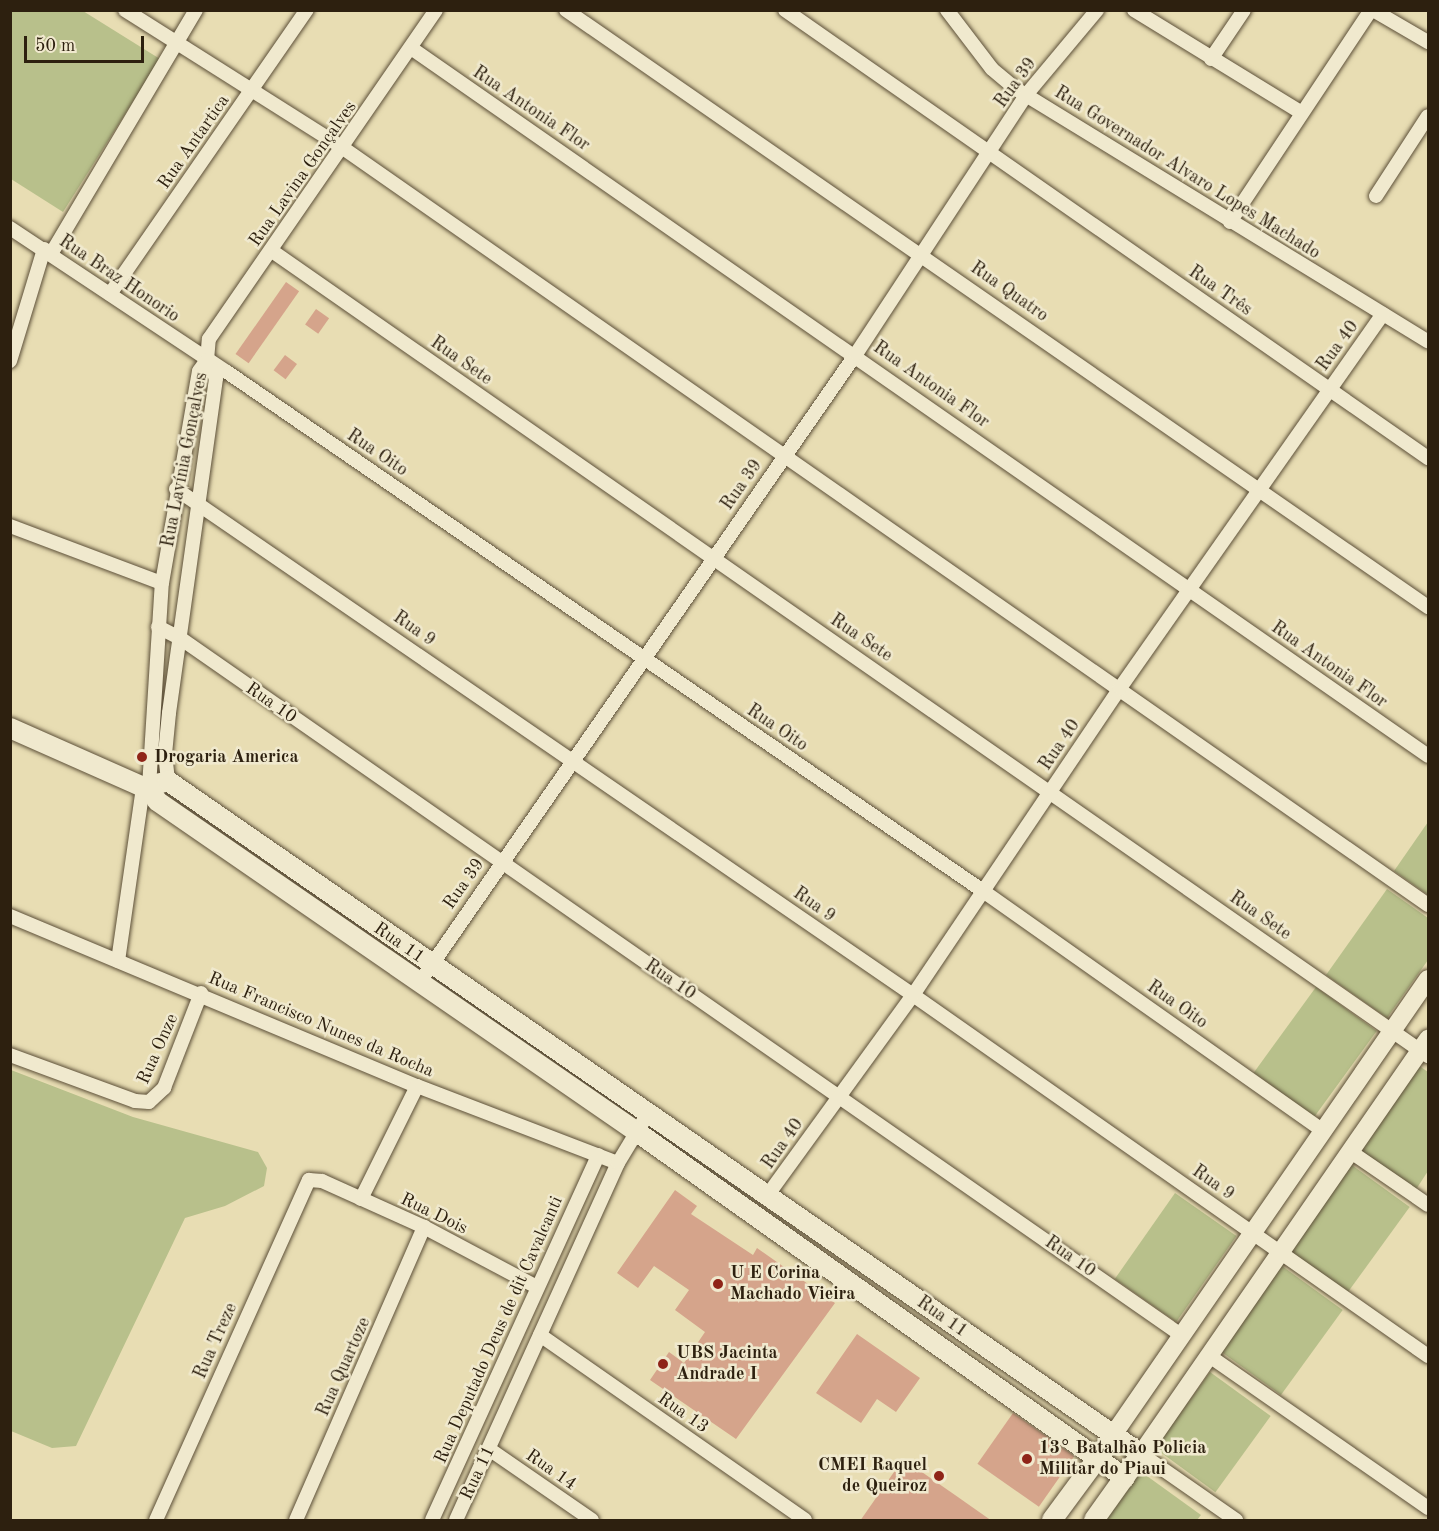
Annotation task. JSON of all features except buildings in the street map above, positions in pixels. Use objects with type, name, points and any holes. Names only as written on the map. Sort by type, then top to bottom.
[{"type":"main road","name":"Rua 11","points":[[10,728],[153,785],[429,965],[1140,1454]]},
{"type":"main road","name":"Rua 11","points":[[153,785],[161,804],[637,1132],[1125,1478]]},
{"type":"main road","points":[[1052,1521],[1113,1435]]},
{"type":"main road","points":[[1094,1521],[1140,1454]]},
{"type":"street","points":[[125,10],[343,148],[1428,905]]},
{"type":"street","points":[[10,361],[47,252],[196,10]]},
{"type":"street","name":"Rua Antartica","points":[[110,294],[307,10]]},
{"type":"street","name":"Rua Lavina Gonçalves","points":[[207,360],[209,339],[272,251],[436,10]]},
{"type":"street","name":"Rua Quatro","points":[[566,10],[922,253],[1428,607]]},
{"type":"street","name":"Rua Três","points":[[785,10],[1428,458]]},
{"type":"street","name":"Rua Governador Alvaro Lopes Machado","points":[[947,10],[993,69],[1026,95],[1230,222],[1428,341]]},
{"type":"street","name":"Rua 39","points":[[418,982],[642,657],[856,354],[1026,95],[1097,10]]},
{"type":"street","points":[[1134,10],[1210,59],[1302,113]]},
{"type":"street","points":[[1210,59],[1244,10]]},
{"type":"street","points":[[1230,222],[1372,10],[1428,42]]},
{"type":"street","name":"Rua Antonia Flor","points":[[411,48],[856,354],[1428,756]]},
{"type":"street","points":[[1376,196],[1428,116]]},
{"type":"street","name":"Rua Braz Honorio","points":[[10,228],[207,360]]},
{"type":"street","name":"Rua Sete","points":[[272,251],[712,558],[1051,790],[1390,1031],[1426,1049]]},
{"type":"street","name":"Rua 40","points":[[768,1196],[913,995],[1120,688],[1383,314]]},
{"type":"street","name":"Rua Lavínia Gonçalves","points":[[118,961],[153,785],[158,627],[162,583],[176,489],[199,371],[207,360],[216,378],[197,500],[165,754],[153,785]]},
{"type":"street","name":"Rua Oito","points":[[207,360],[983,891],[1323,1131]]},
{"type":"street","name":"Rua 9","points":[[176,489],[197,500],[913,995],[1428,1356]]},
{"type":"street","points":[[10,526],[162,583]]},
{"type":"street","name":"Rua 10","points":[[158,627],[180,638],[500,864],[839,1095],[1181,1335]]},
{"type":"street","name":"Rua Francisco Nunes da Rocha","points":[[10,916],[201,993],[417,1086],[618,1163]]},
{"type":"street","points":[[1113,1435],[1428,979]]},
{"type":"street","name":"Rua Onze","points":[[10,1055],[135,1101],[153,1100],[164,1088],[201,993]]},
{"type":"street","points":[[1140,1454],[1426,1049]]},
{"type":"street","points":[[362,1199],[417,1086]]},
{"type":"street","name":"Rua 11","points":[[456,1521],[618,1163],[647,1115]]},
{"type":"street","points":[[1352,1152],[1428,1205]]},
{"type":"street","name":"Rua Deputado Deus de dit Cavalcanti","points":[[432,1521],[598,1155]]},
{"type":"street","name":"Rua Dois","points":[[312,1178],[424,1227],[537,1287]]},
{"type":"street","name":"Rua Treze","points":[[156,1521],[303,1188],[312,1178]]},
{"type":"street","name":"Rua Quartoze","points":[[296,1521],[424,1227]]},
{"type":"street","name":"Rua 13","points":[[540,1335],[805,1521]]},
{"type":"street","points":[[1208,1355],[1428,1508]]},
{"type":"street","name":"Rua 14","points":[[489,1449],[592,1521]]},
{"type":"street","name":"Rua 11","points":[[1140,1454],[1236,1521]]},
{"type":"green space","points":[[10,11],[83,11],[160,59],[63,212],[11,179]]},
{"type":"green space","points":[[1428,822],[1428,895],[1394,871]]},
{"type":"green space","points":[[1387,889],[1428,918],[1428,960],[1387,1018],[1326,975]]},
{"type":"green space","points":[[1316,987],[1377,1031],[1314,1117],[1254,1073]]},
{"type":"green space","points":[[1418,1065],[1428,1072],[1428,1171],[1415,1191],[1358,1150]]},
{"type":"green space","points":[[11,1070],[133,1117],[258,1152],[267,1168],[264,1186],[225,1206],[185,1218],[76,1446],[52,1448],[11,1431]]},
{"type":"green space","points":[[1349,1163],[1410,1207],[1347,1293],[1287,1249]]},
{"type":"green space","points":[[1175,1193],[1236,1236],[1176,1322],[1115,1279]]},
{"type":"green space","points":[[1282,1266],[1343,1310],[1281,1395],[1220,1351]]},
{"type":"green space","points":[[1210,1372],[1271,1416],[1215,1492],[1155,1448]]},
{"type":"green space","points":[[1140,1471],[1201,1515],[1197,1520],[1105,1520]]},
{"type":"place","name":"Drogaria America","points":[[142,757]]},
{"type":"place","name":"U E Corina Machado Vieira","points":[[718,1284]]},
{"type":"place","name":"UBS Jacinta Andrade I","points":[[663,1364]]},
{"type":"place","name":"13° Batalhão Policia Militar do Piaui","points":[[1027,1459]]},
{"type":"place","name":"CMEI Raquel de Queiroz","points":[[939,1476]]}]
